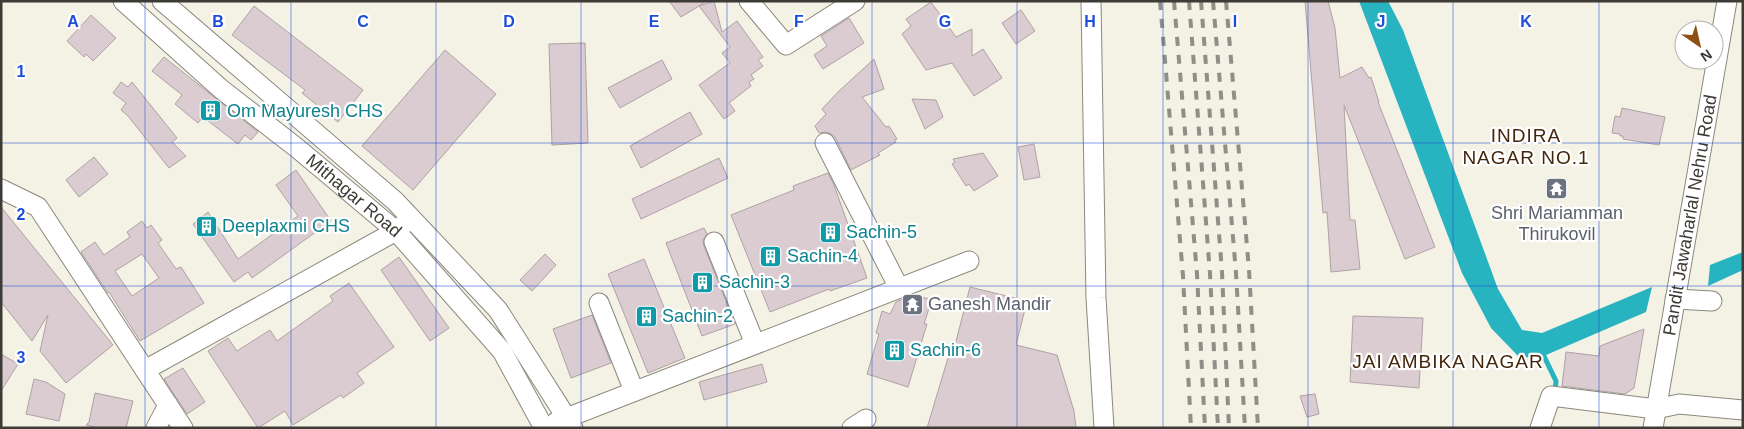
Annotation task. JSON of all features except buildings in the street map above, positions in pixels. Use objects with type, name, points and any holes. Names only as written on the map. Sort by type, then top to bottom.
[{"type":"street","name":"Mithagar Road","points":[[123,1],[221,88],[297,148],[396,231],[502,352],[544,427]]},
{"type":"street","name":"Mithagar Road","points":[[162,1],[395,201],[498,310],[570,422]]},
{"type":"street","points":[[749,1],[786,45],[855,1]]},
{"type":"street","points":[[1091,1],[1096,298],[1104,428]]},
{"type":"street","name":"Pandit Jawaharlal Nehru Road","points":[[1653,428],[1727,1]]},
{"type":"street","points":[[825,143],[899,288]]},
{"type":"street","points":[[1,189],[38,207],[182,428]]},
{"type":"street","points":[[145,370],[396,231],[411,218]]},
{"type":"street","points":[[714,242],[755,344]]},
{"type":"street","points":[[544,427],[570,422],[634,391],[969,261]]},
{"type":"street","points":[[1675,299],[1712,301]]},
{"type":"street","points":[[599,303],[634,391]]},
{"type":"street","points":[[1540,428],[1551,396],[1656,409],[1679,404],[1743,410]]},
{"type":"street","points":[[156,428],[168,405]]},
{"type":"water","points":[[1359,1],[1388,1],[1403,30],[1498,289],[1522,330],[1542,333],[1652,287],[1646,312],[1539,358],[1519,357],[1491,328],[1462,273]]},
{"type":"water","points":[[1743,252],[1743,270],[1708,286],[1710,265]]},
{"type":"waterway","points":[[1541,350],[1556,381],[1555,393]]},
{"type":"railway","points":[[1160,1],[1183,276],[1191,428]]},
{"type":"railway","points":[[1174,1],[1197,274],[1205,428]]},
{"type":"railway","points":[[1189,1],[1210,274],[1218,428]]},
{"type":"railway","points":[[1201,1],[1222,272],[1229,428]]},
{"type":"railway","points":[[1213,1],[1236,273],[1245,428]]},
{"type":"railway","points":[[1226,1],[1249,270],[1258,428]]},
{"type":"place","name":"Om Mayuresh CHS","points":[[211,111]]},
{"type":"place","name":"Shri Mariamman Thirukovil","points":[[1557,188]]},
{"type":"place","name":"Deeplaxmi CHS","points":[[206,226]]},
{"type":"place","name":"Sachin-5","points":[[830,232]]},
{"type":"place","name":"Sachin-4","points":[[771,256]]},
{"type":"place","name":"Sachin-3","points":[[703,282]]},
{"type":"place","name":"Ganesh Mandir","points":[[912,304]]},
{"type":"place","name":"Sachin-2","points":[[646,316]]},
{"type":"place","name":"Sachin-6","points":[[894,350]]},
{"type":"district","name":"INDIRA NAGAR NO.1","points":[[1526,146]]},
{"type":"district","name":"JAI AMBIKA NAGAR","points":[[1448,361]]}]
